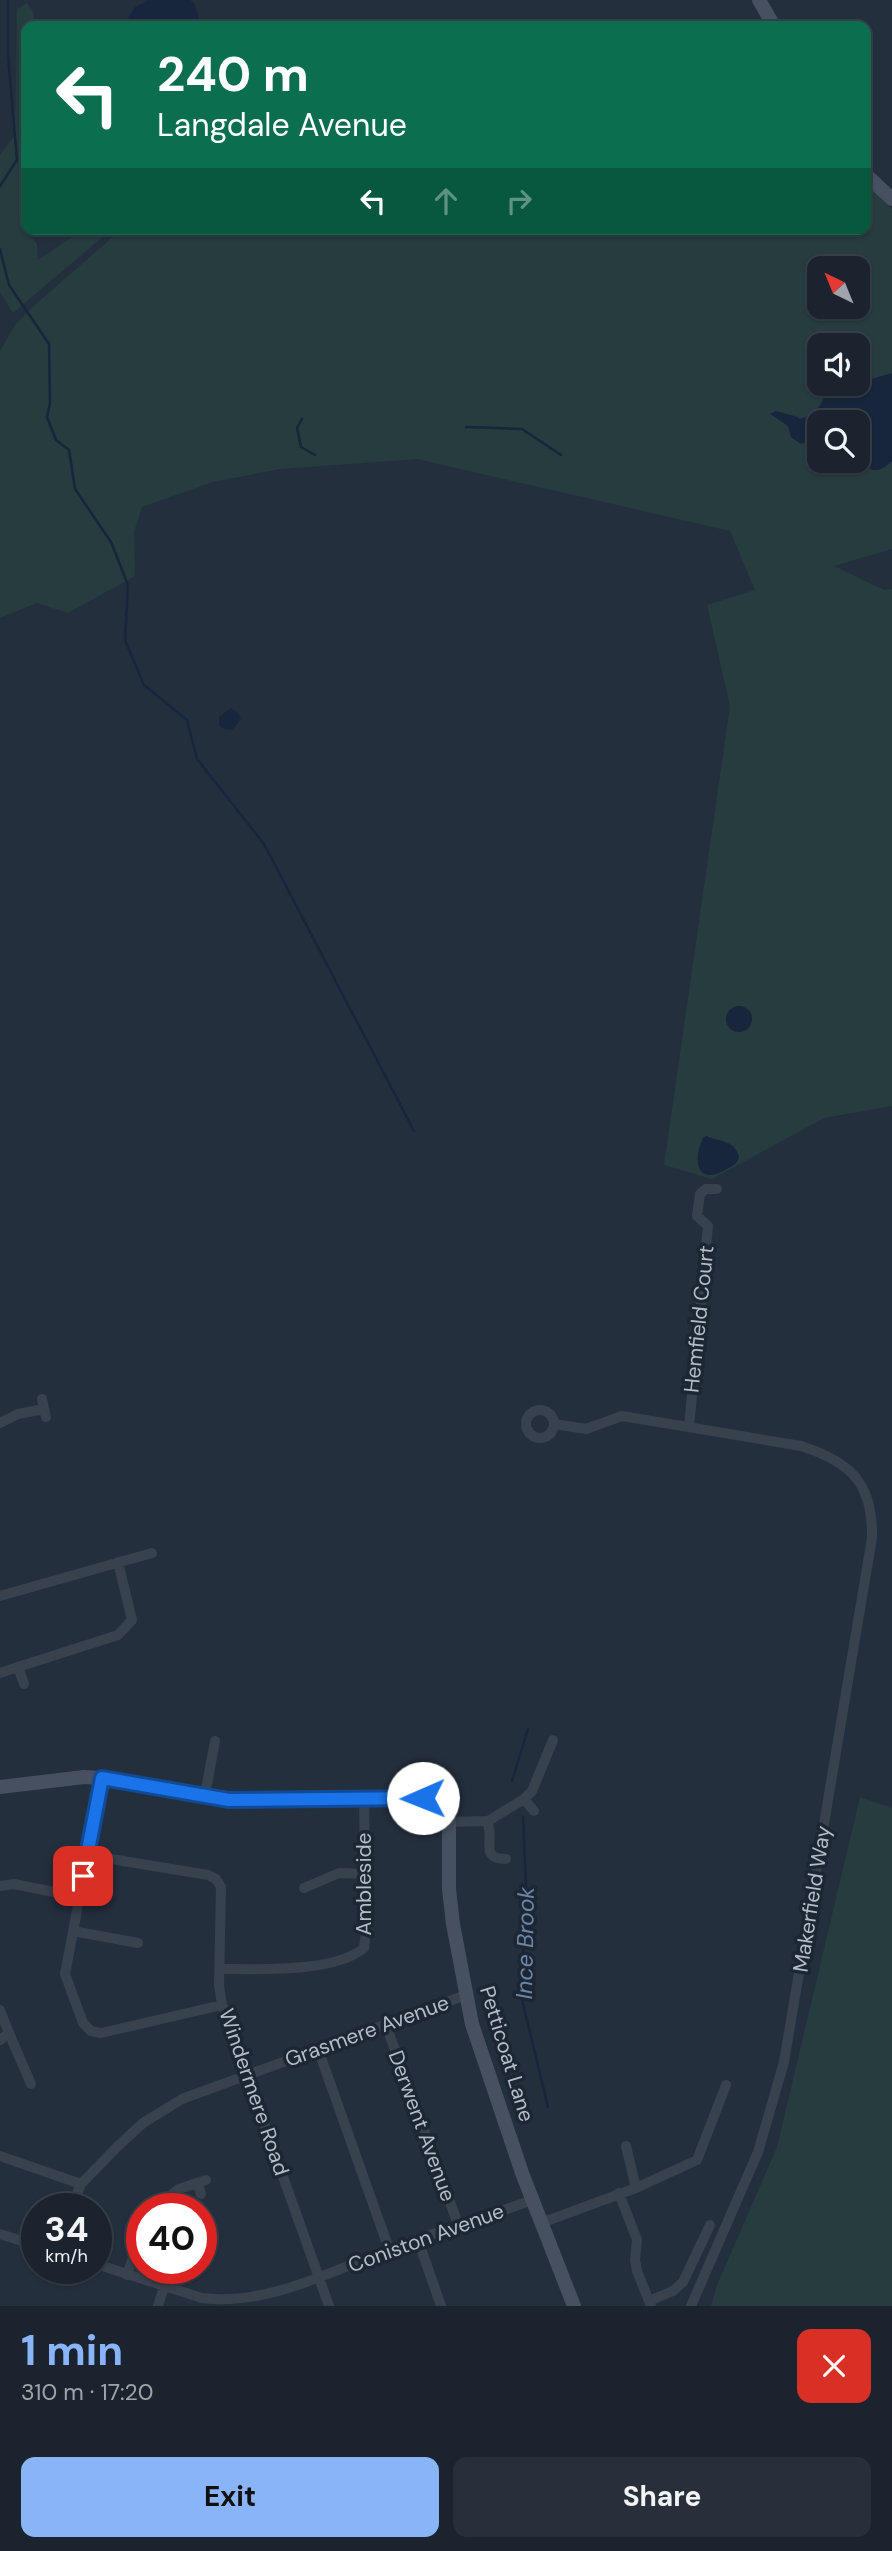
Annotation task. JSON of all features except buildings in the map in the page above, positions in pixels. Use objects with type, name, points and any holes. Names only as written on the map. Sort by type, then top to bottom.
[{"type":"street","points":[[759,0],[771,21]]},
{"type":"street","points":[[871,180],[892,199]]},
{"type":"street","name":"Hemfield Court","points":[[689,1427],[708,1226],[697,1216],[700,1194],[706,1189],[717,1189]]},
{"type":"street","points":[[0,1423],[18,1414],[44,1408]]},
{"type":"street","points":[[554,1424],[586,1429],[622,1416],[689,1427]]},
{"type":"street","name":"Makerfield Way","points":[[689,1427],[801,1446],[823,1453],[843,1464],[858,1479],[868,1497],[872,1518],[872,1538],[784,2062],[773,2107],[744,2189],[691,2306]]},
{"type":"street","points":[[0,1597],[152,1553]]},
{"type":"street","points":[[0,1673],[118,1635],[132,1620],[118,1562]]},
{"type":"street","points":[[18,1667],[24,1684]]},
{"type":"street","points":[[449,1822],[486,1821],[524,1799],[532,1791],[553,1740]]},
{"type":"street","points":[[205,1795],[215,1741]]},
{"type":"street","points":[[0,1787],[84,1777],[229,1800],[364,1799]]},
{"type":"street","points":[[102,1778],[65,1967],[66,1981],[83,2023],[91,2031],[102,2033],[222,2005]]},
{"type":"street","name":"Petticoat Lane","points":[[364,1799],[430,1798],[442,1804],[449,1822],[449,1889],[466,1995],[481,2050],[532,2200],[574,2306]]},
{"type":"street","name":"Ambleside","points":[[220,1969],[299,1969],[356,1954],[363,1948],[366,1932],[364,1799]]},
{"type":"street","points":[[524,1799],[534,1811]]},
{"type":"street","points":[[486,1821],[491,1855],[497,1859],[506,1859]]},
{"type":"street","name":"Windermere Road","points":[[87,1855],[208,1875],[216,1879],[222,1892],[222,2005],[329,2306]]},
{"type":"street","points":[[304,1888],[339,1873],[364,1874]]},
{"type":"street","points":[[1,1885],[14,1884],[79,1897]]},
{"type":"street","points":[[73,1931],[138,1943]]},
{"type":"street","name":"Grasmere Avenue","points":[[77,2193],[80,2184],[143,2123],[182,2099],[466,1995]]},
{"type":"street","points":[[0,2010],[31,2084]]},
{"type":"street","name":"Derwent Avenue","points":[[386,2025],[458,2227]]},
{"type":"street","points":[[0,2040],[9,2033]]},
{"type":"street","points":[[318,2049],[389,2249]]},
{"type":"street","points":[[541,2223],[636,2188],[698,2160],[726,2085]]},
{"type":"street","points":[[626,2146],[636,2188]]},
{"type":"street","points":[[0,2155],[80,2184]]},
{"type":"street","points":[[174,2193],[201,2181],[201,2193]]},
{"type":"street","points":[[619,2193],[637,2240],[637,2271],[650,2304],[673,2291],[683,2281],[710,2225]]},
{"type":"street","name":"Coniston Avenue","points":[[155,2284],[202,2298],[231,2299],[271,2294],[389,2249],[532,2200]]},
{"type":"street","points":[[0,2234],[21,2241]]},
{"type":"street","points":[[418,2240],[442,2306]]},
{"type":"street","points":[[159,2306],[164,2287]]},
{"type":"green space","points":[[27,3],[34,13],[34,21],[21,21],[21,235],[29,235],[37,244],[38,260],[75,235],[105,235],[13,313],[0,292],[0,155],[15,135],[17,9]]},
{"type":"green space","points":[[871,189],[892,209],[892,549],[834,566],[884,590],[892,589],[892,1106],[824,1118],[712,1179],[664,1165],[730,706],[707,605],[755,590],[730,531],[417,459],[280,469],[213,482],[142,507],[134,532],[135,576],[68,613],[37,603],[0,618],[0,351],[15,325],[115,235],[871,235]]},
{"type":"green space","points":[[860,1797],[892,1808],[892,2306],[711,2306],[717,2285],[777,2147]]},
{"type":"water","points":[[149,0],[190,0],[194,3],[199,18],[194,21],[130,21],[128,18],[135,7]]},
{"type":"water","points":[[892,373],[892,461],[877,470],[870,468],[870,410],[815,410],[824,397],[870,396],[870,379]]},
{"type":"water","points":[[776,411],[803,418],[807,416],[807,443],[801,444],[791,437],[788,426],[770,414]]},
{"type":"water","points":[[231,708],[241,719],[232,730],[224,729],[219,725],[219,717]]},
{"type":"water","points":[[739,1006],[748,1010],[752,1019],[748,1028],[739,1032],[730,1028],[726,1019],[730,1010]]},
{"type":"water","points":[[706,1136],[734,1147],[739,1157],[736,1163],[717,1174],[703,1173],[698,1163],[698,1155]]},
{"type":"waterway","points":[[0,186],[17,160],[8,56],[8,0]]},
{"type":"waterway","points":[[0,249],[9,285],[49,344],[50,403],[47,417],[56,440],[69,450],[75,489],[111,542],[128,585],[125,640],[144,685],[187,720],[197,759],[264,844],[414,1131]]},
{"type":"waterway","points":[[302,419],[297,428],[301,447],[315,455]]},
{"type":"waterway","points":[[466,427],[522,429],[561,455]]},
{"type":"waterway","name":"Ince Brook","points":[[512,1781],[528,1729]]},
{"type":"waterway","name":"Ince Brook","points":[[523,1817],[527,1907],[520,1991],[548,2107]]},
{"type":"route","points":[[83,1876],[102,1778],[229,1800],[423,1798]]}]
